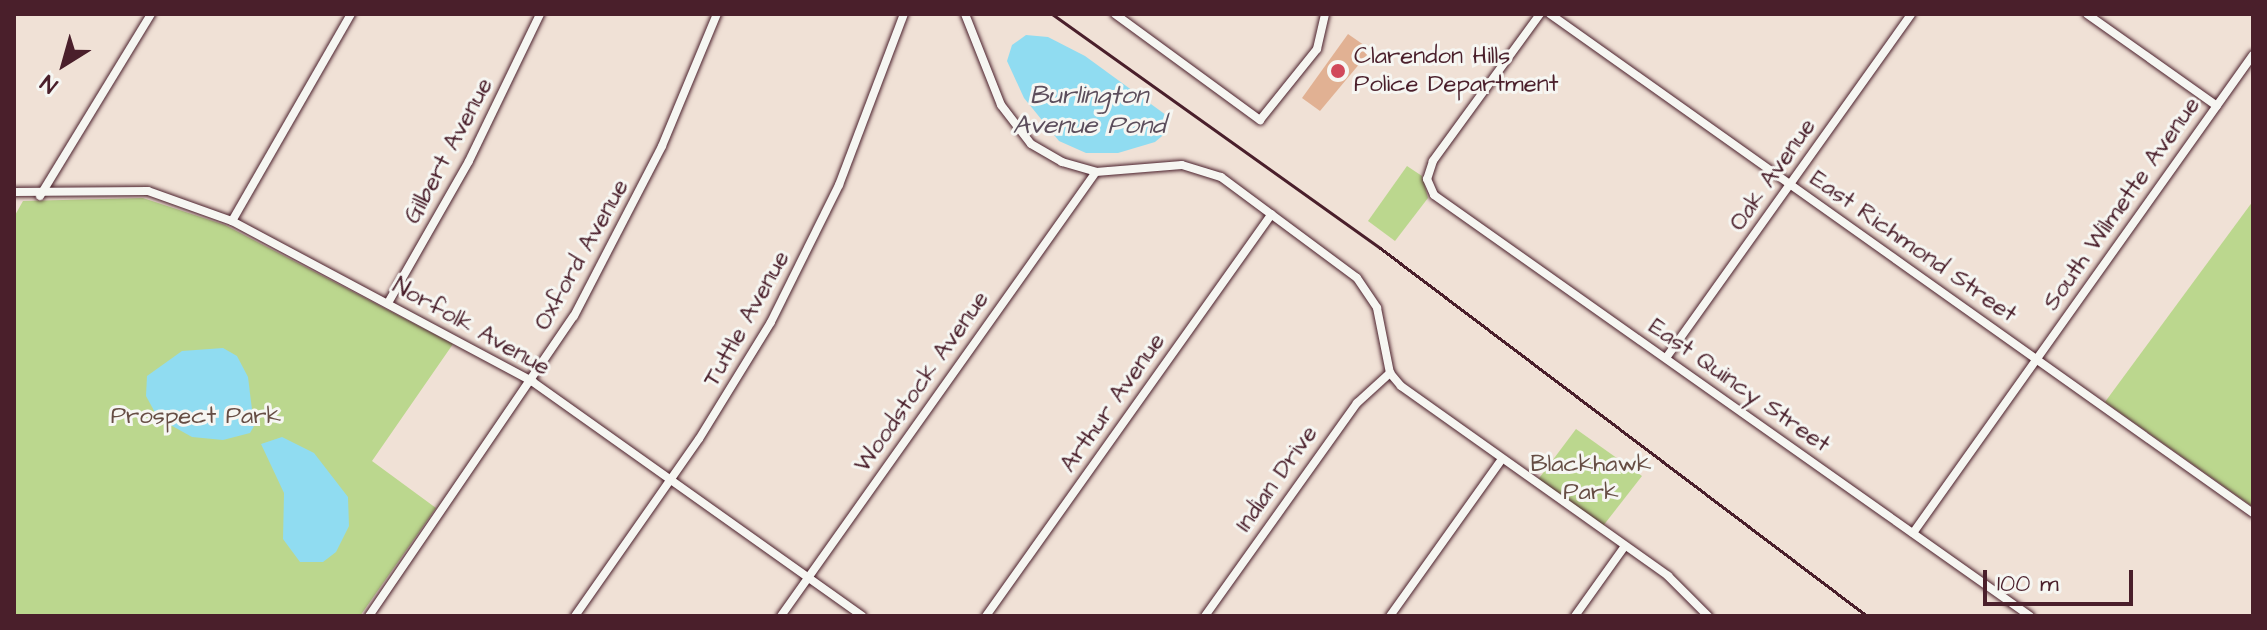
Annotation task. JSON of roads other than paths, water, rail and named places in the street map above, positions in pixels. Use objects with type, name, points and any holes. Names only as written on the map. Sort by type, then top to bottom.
[{"type":"street","points":[[40,196],[151,14]]},
{"type":"street","points":[[232,221],[351,14]]},
{"type":"street","name":"Gilbert Avenue","points":[[388,303],[469,161],[540,14]]},
{"type":"street","name":"Oxford Avenue","points":[[369,616],[533,382],[633,208],[717,14]]},
{"type":"street","name":"Tuttle Avenue","points":[[575,616],[736,381],[809,249],[904,14]]},
{"type":"street","points":[[965,14],[1013,125],[1050,157],[1096,172],[1196,167],[1272,214],[1363,286],[1377,308],[1390,373],[1500,462],[1668,576],[1708,616]]},
{"type":"street","points":[[1115,14],[1260,120],[1317,49],[1325,14]]},
{"type":"street","points":[[1524,14],[1538,17]]},
{"type":"street","name":"East Richmond Street","points":[[1550,14],[2253,513]]},
{"type":"street","name":"Oak Avenue","points":[[1666,358],[1911,14]]},
{"type":"street","points":[[2087,14],[2217,106]]},
{"type":"street","name":"East Quincy Street","points":[[1538,17],[1433,161],[1428,185],[1452,210],[2030,616]]},
{"type":"street","name":"South Wilmette Avenue","points":[[1913,533],[2253,55]]},
{"type":"street","name":"Woodstock Avenue","points":[[781,616],[1096,172]]},
{"type":"street","name":"Norfolk Avenue","points":[[14,192],[40,196],[148,191],[232,221],[533,382],[862,616]]},
{"type":"street","name":"Arthur Avenue","points":[[986,616],[1272,214]]},
{"type":"street","name":"Indian Drive","points":[[1205,616],[1357,403],[1390,373]]},
{"type":"street","points":[[1390,616],[1500,462]]},
{"type":"street","points":[[1575,616],[1625,546]]},
{"type":"water","name":"Burlington Avenue Pond","points":[[1026,35],[1048,37],[1085,56],[1166,115],[1168,131],[1155,142],[1118,153],[1086,153],[1059,141],[1024,98],[1007,61],[1012,45]]},
{"type":"water","points":[[223,348],[237,356],[248,377],[254,426],[250,433],[223,440],[192,437],[158,418],[146,396],[147,376],[182,351]]},
{"type":"water","points":[[282,437],[314,453],[348,497],[349,526],[336,552],[323,562],[300,562],[283,539],[284,493],[261,444]]},
{"type":"railway","points":[[1052,14],[1380,248],[1867,616]]},
{"type":"place","name":"Clarendon Hills Police Department","points":[[1338,71]]},
{"type":"park label","name":"Prospect Park","points":[[196,417]]},
{"type":"park label","name":"Blackhawk Park","points":[[1591,479]]}]
